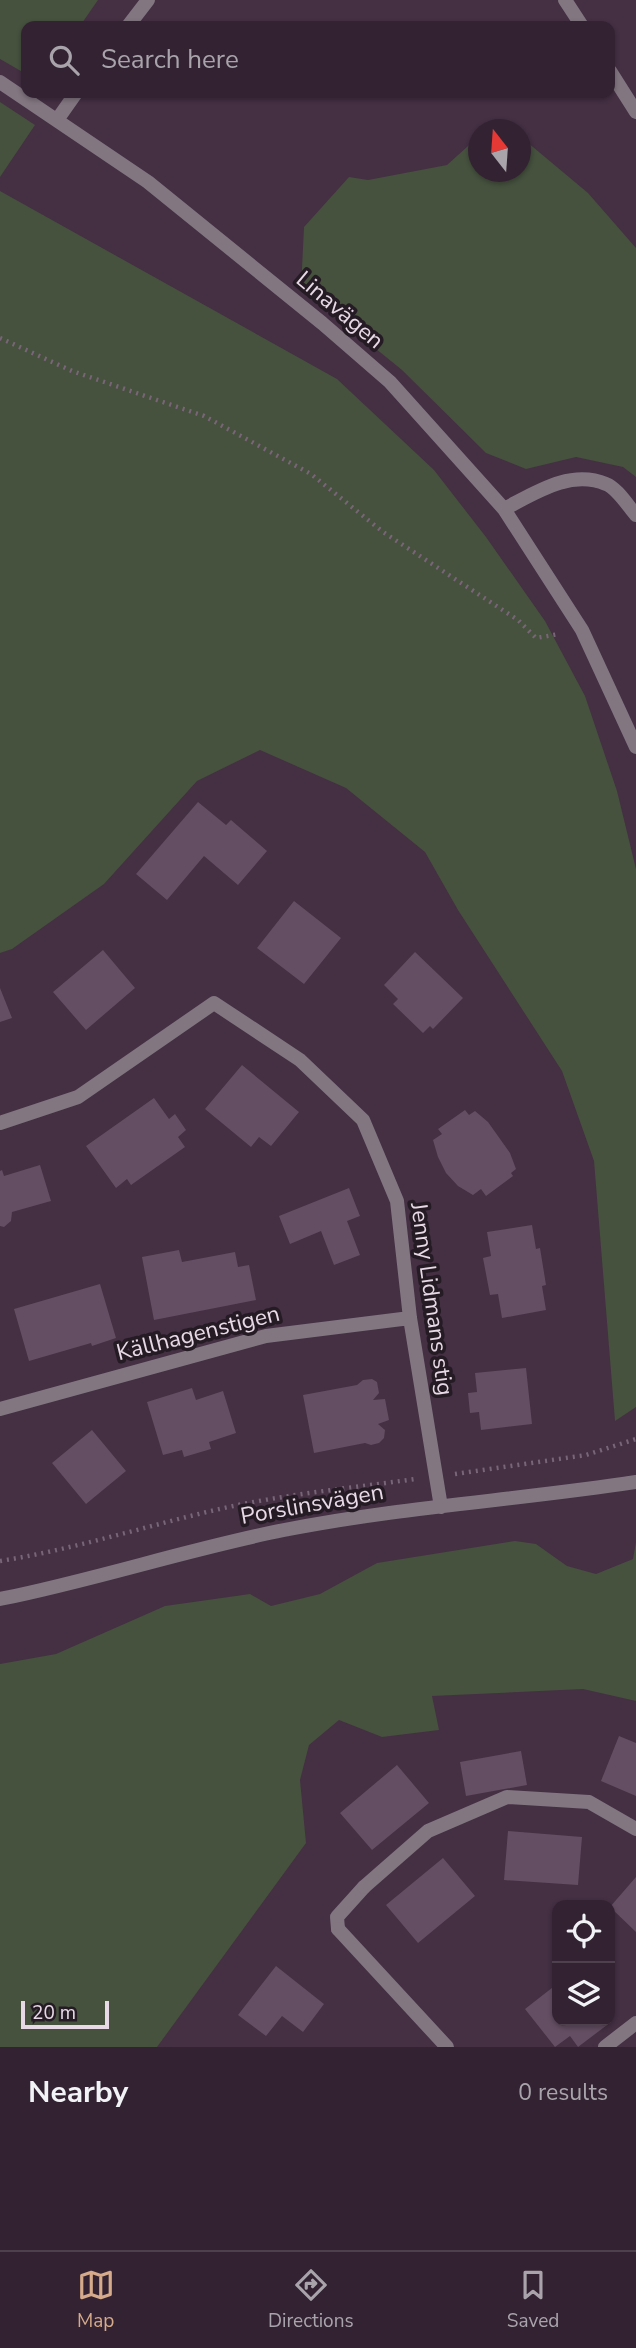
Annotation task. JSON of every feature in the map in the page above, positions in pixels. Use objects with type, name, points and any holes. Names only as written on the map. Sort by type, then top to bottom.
[{"type":"street","points":[[132,21],[148,0]]},
{"type":"street","points":[[565,0],[579,21]]},
{"type":"street","points":[[615,79],[636,112]]},
{"type":"street","name":"Linavägen","points":[[0,82],[21,96]]},
{"type":"street","name":"Linavägen","points":[[24,98],[148,182],[322,323],[390,382],[504,509],[582,630],[636,747]]},
{"type":"street","points":[[57,120],[72,98]]},
{"type":"street","points":[[504,509],[544,488],[579,478],[608,484],[636,515]]},
{"type":"street","name":"Jenny Lidmans stig","points":[[0,1124],[78,1097],[214,1003],[300,1060],[363,1120],[397,1201],[410,1318],[441,1507]]},
{"type":"street","name":"Källhagenstigen","points":[[0,1409],[266,1336],[410,1318]]},
{"type":"street","name":"Porslinsvägen","points":[[0,1600],[286,1530],[636,1482]]},
{"type":"street","points":[[441,2046],[338,1929],[337,1917],[364,1887],[428,1831],[507,1797],[589,1802],[636,1829]]},
{"type":"street","points":[[605,2047],[636,2023]]},
{"type":"path","points":[[0,338],[72,370],[204,416],[311,474],[383,532],[518,620],[536,638],[582,630]]},
{"type":"path","points":[[0,1561],[33,1556],[225,1508],[277,1498],[586,1455],[636,1439]]},
{"type":"green space","points":[[0,0],[98,0],[83,21],[21,21],[21,71],[0,59]]},
{"type":"green space","points":[[0,102],[35,125],[0,177]]},
{"type":"green space","points":[[531,145],[588,193],[636,248],[636,477],[623,467],[576,457],[526,469],[486,453],[402,370],[301,288],[304,227],[349,177],[368,180],[447,165],[468,146],[468,182],[531,182]]},
{"type":"green space","points":[[0,191],[337,379],[434,470],[486,537],[545,621],[585,696],[617,791],[636,869],[636,1407],[615,1421],[594,1161],[562,1071],[458,910],[425,852],[346,788],[260,750],[197,781],[104,884],[12,949],[0,953]]},
{"type":"green space","points":[[515,1541],[536,1544],[567,1566],[596,1574],[633,1559],[636,1542],[636,1701],[583,1689],[432,1696],[439,1730],[382,1737],[339,1720],[309,1745],[300,1780],[306,1843],[157,2047],[0,2047],[0,1664],[56,1654],[165,1606],[250,1594],[271,1606],[320,1594],[377,1563]]},
{"type":"building","points":[[198,802],[226,825],[231,820],[267,851],[238,885],[204,856],[167,900],[136,874]]},
{"type":"building","points":[[294,901],[341,938],[304,984],[257,948]]},
{"type":"building","points":[[103,950],[135,988],[86,1030],[53,992]]},
{"type":"building","points":[[415,952],[463,998],[433,1029],[430,1026],[423,1033],[393,1004],[398,999],[384,985]]},
{"type":"building","points":[[0,988],[12,1018],[0,1022]]},
{"type":"building","points":[[242,1065],[299,1112],[271,1146],[259,1137],[251,1147],[205,1109]]},
{"type":"building","points":[[154,1098],[169,1119],[175,1114],[186,1130],[178,1137],[185,1147],[131,1185],[127,1179],[116,1188],[86,1146]]},
{"type":"building","points":[[465,1110],[469,1115],[475,1111],[488,1122],[510,1153],[516,1169],[511,1173],[513,1176],[486,1196],[481,1189],[473,1195],[458,1186],[446,1173],[433,1140],[442,1134],[438,1129]]},
{"type":"building","points":[[40,1165],[51,1201],[12,1212],[11,1221],[4,1227],[0,1226],[0,1171],[2,1170],[4,1176]]},
{"type":"building","points":[[349,1188],[360,1216],[347,1221],[360,1255],[334,1265],[321,1231],[290,1244],[279,1216]]},
{"type":"building","points":[[532,1225],[536,1249],[540,1248],[546,1285],[542,1286],[546,1310],[502,1318],[498,1294],[490,1295],[483,1258],[491,1256],[487,1232]]},
{"type":"building","points":[[179,1250],[182,1262],[235,1252],[238,1267],[249,1265],[256,1300],[154,1320],[142,1257]]},
{"type":"building","points":[[100,1284],[116,1338],[29,1361],[14,1309]]},
{"type":"building","points":[[526,1368],[532,1424],[481,1430],[479,1412],[470,1413],[468,1393],[477,1392],[475,1373]]},
{"type":"building","points":[[372,1379],[377,1382],[379,1393],[373,1400],[385,1399],[389,1420],[378,1424],[385,1430],[384,1438],[371,1445],[365,1443],[314,1453],[303,1395],[357,1385],[363,1380]]},
{"type":"building","points":[[192,1388],[196,1400],[223,1391],[236,1433],[209,1442],[211,1449],[184,1457],[182,1450],[163,1455],[147,1402]]},
{"type":"building","points":[[92,1430],[126,1471],[86,1504],[52,1463]]},
{"type":"building","points":[[619,1736],[636,1743],[636,1796],[601,1781]]},
{"type":"building","points":[[521,1751],[527,1785],[466,1796],[460,1762]]},
{"type":"building","points":[[397,1765],[429,1803],[372,1850],[340,1813]]},
{"type":"building","points":[[508,1831],[582,1837],[578,1885],[504,1880]]},
{"type":"building","points":[[443,1858],[475,1896],[418,1943],[386,1905]]},
{"type":"building","points":[[636,1877],[636,1932],[615,1912],[615,1901]]},
{"type":"building","points":[[276,1966],[324,2004],[303,2032],[282,2016],[266,2036],[238,2015]]},
{"type":"building","points":[[552,1988],[552,2026],[606,2026],[578,2047],[570,2036],[555,2047],[525,2009]]}]
